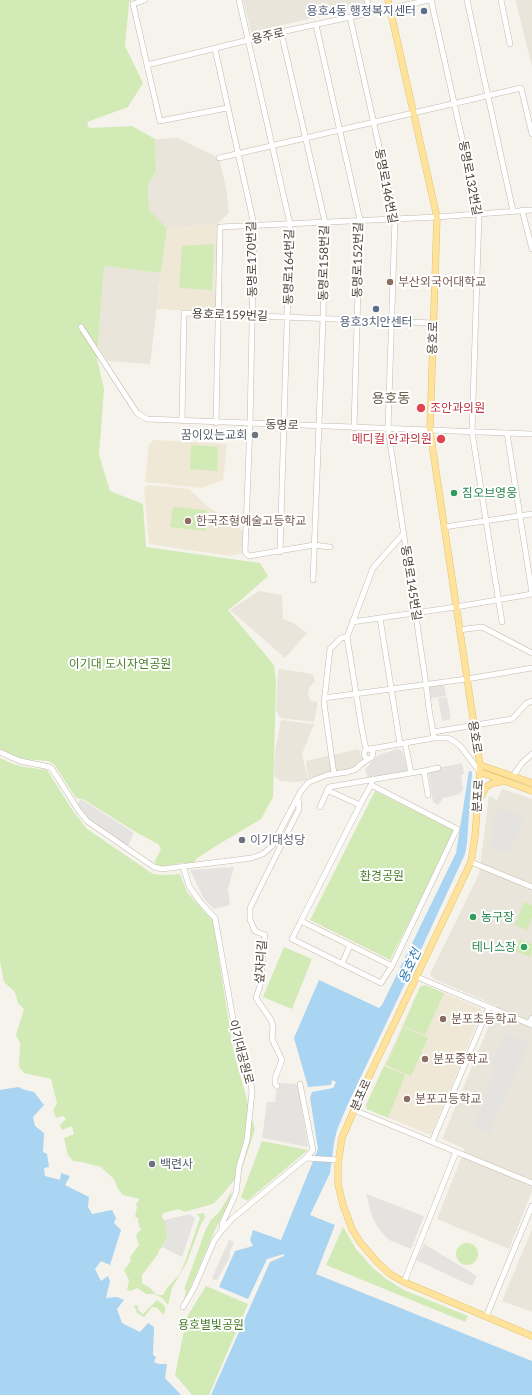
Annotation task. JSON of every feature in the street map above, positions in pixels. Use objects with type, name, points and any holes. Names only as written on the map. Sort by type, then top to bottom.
[{"type":"main road","name":"용호로","points":[[388,0],[437,217],[430,431],[480,765],[531,782]]},
{"type":"main road","name":"분포로","points":[[480,765],[475,836],[471,862],[342,1138],[336,1160],[338,1184],[343,1205],[352,1229],[360,1242],[378,1263],[390,1274],[404,1282],[532,1336]]},
{"type":"main road","points":[[480,772],[532,791]]},
{"type":"main road","points":[[510,784],[512,781],[525,783],[531,782]]},
{"type":"main road","points":[[477,803],[486,787],[493,783],[504,782]]},
{"type":"street","points":[[145,0],[133,4],[160,121],[227,108]]},
{"type":"street","name":"동명로164번길","points":[[239,0],[290,224],[280,552]]},
{"type":"street","points":[[367,0],[370,13]]},
{"type":"street","name":"용주로","points":[[147,65],[281,32],[430,0]]},
{"type":"street","name":"동명로132번길","points":[[430,0],[479,214],[472,432],[502,622]]},
{"type":"street","points":[[467,0],[514,211]]},
{"type":"street","points":[[501,0],[510,44]]},
{"type":"street","name":"동명로146번길","points":[[350,17],[395,218],[388,429]]},
{"type":"street","name":"동명로152번길","points":[[316,25],[360,220],[354,428]]},
{"type":"street","name":"동명로158번길","points":[[281,32],[325,222],[323,319],[313,580]]},
{"type":"street","name":"동명로170번길","points":[[215,49],[254,225],[250,424],[244,552],[249,556],[280,552]]},
{"type":"street","points":[[219,158],[521,88],[532,134]]},
{"type":"street","points":[[522,210],[532,249]]},
{"type":"street","points":[[216,423],[220,226],[437,217],[532,210]]},
{"type":"street","name":"용호로159번길","points":[[182,422],[184,313],[433,323]]},
{"type":"street","name":"동명로","points":[[81,327],[137,413],[147,419],[182,422],[532,434]]},
{"type":"street","name":"동명로145번길","points":[[388,429],[434,735]]},
{"type":"street","points":[[352,622],[532,594],[507,434]]},
{"type":"street","points":[[444,527],[532,514]]},
{"type":"street","points":[[366,757],[372,757],[370,751],[365,746],[360,724],[347,637],[373,568],[404,533]]},
{"type":"street","points":[[280,552],[314,545],[330,547]]},
{"type":"street","points":[[380,618],[391,689],[402,743],[411,773]]},
{"type":"street","points":[[459,630],[482,627],[532,653]]},
{"type":"street","points":[[334,774],[324,698],[330,649],[341,638],[347,637]]},
{"type":"street","points":[[324,698],[467,679],[532,668]]},
{"type":"street","points":[[366,757],[364,752],[386,746],[473,724],[512,719],[527,703],[532,701]]},
{"type":"street","points":[[434,735],[448,738],[455,742],[480,772]]},
{"type":"street","points":[[0,752],[20,762],[50,767],[87,821],[154,867],[162,869],[251,858],[263,854],[272,846],[301,791],[308,782],[317,778],[356,769],[366,757]]},
{"type":"street","points":[[513,776],[522,763],[532,754]]},
{"type":"street","points":[[468,756],[480,765]]},
{"type":"street","points":[[320,807],[329,787],[438,768]]},
{"type":"street","points":[[424,771],[428,794]]},
{"type":"street","points":[[370,785],[457,829],[392,966],[381,983],[292,939],[373,779]]},
{"type":"street","points":[[328,790],[360,805]]},
{"type":"street","name":"섶자리길","points":[[277,1086],[274,1084],[275,1078],[282,1060],[272,1039],[273,1026],[271,1020],[256,998],[260,986],[264,935],[255,931],[250,920],[250,908],[299,809],[298,797]]},
{"type":"street","points":[[471,862],[532,887]]},
{"type":"street","name":"이기대공원로","points":[[183,866],[189,886],[200,904],[215,918],[238,1047],[248,1072],[252,1092],[248,1140],[239,1167],[236,1193],[222,1224],[222,1230],[214,1241],[194,1288],[183,1307]]},
{"type":"street","points":[[301,921],[392,966]]},
{"type":"street","points":[[342,964],[350,945]]},
{"type":"street","points":[[417,977],[531,1025],[532,1018]]},
{"type":"street","points":[[432,1142],[489,1007]]},
{"type":"street","points":[[222,1230],[233,1218],[308,1158],[313,1150],[300,1084]]},
{"type":"street","points":[[354,1110],[532,1183]]},
{"type":"street","points":[[404,1282],[456,1152]]},
{"type":"street","points":[[308,1158],[336,1160]]},
{"type":"street","points":[[486,1317],[532,1206]]},
{"type":"shaded area","points":[[243,0],[364,0],[365,5],[363,7],[251,32]]},
{"type":"shaded area","points":[[516,0],[532,0],[532,67],[516,2]]},
{"type":"shaded area","points":[[178,138],[219,158],[226,188],[229,212],[218,224],[167,228],[149,210],[148,185],[156,171],[155,139]]},
{"type":"shaded area","points":[[218,224],[216,312],[157,309],[167,228]]},
{"type":"shaded area","points":[[104,266],[161,273],[150,364],[108,361],[98,346]]},
{"type":"shaded area","points":[[154,440],[227,444],[223,480],[201,488],[145,482],[149,444]]},
{"type":"shaded area","name":"한국조형예술고등학교","points":[[149,485],[189,489],[206,505],[244,532],[242,553],[230,556],[149,544],[144,487]]},
{"type":"shaded area","points":[[259,591],[282,595],[283,619],[294,623],[307,633],[285,658],[230,610]]},
{"type":"shaded area","points":[[280,669],[313,674],[315,681],[309,688],[308,695],[311,701],[318,702],[314,722],[280,718],[276,710],[278,670]]},
{"type":"shaded area","points":[[444,683],[446,696],[431,698],[428,685]]},
{"type":"shaded area","points":[[447,697],[451,719],[442,721],[438,698]]},
{"type":"shaded area","points":[[281,720],[314,724],[302,754],[308,780],[296,782],[281,781],[276,778],[274,774],[275,751]]},
{"type":"shaded area","points":[[359,749],[362,760],[353,769],[308,778],[306,761]]},
{"type":"shaded area","points":[[398,749],[403,752],[407,768],[406,772],[368,778],[365,769],[376,757]]},
{"type":"shaded area","points":[[462,763],[464,774],[461,775],[463,789],[460,794],[443,798],[438,805],[433,802],[428,770]]},
{"type":"shaded area","points":[[502,789],[532,799],[532,1191],[509,1249],[437,1219],[465,1149],[442,1139],[497,1006],[434,979],[430,974],[479,874],[489,796],[497,800]]},
{"type":"shaded area","points":[[81,799],[134,833],[128,846],[90,820],[76,805]]},
{"type":"shaded area","points":[[499,807],[525,817],[510,851],[504,852],[491,847],[492,824]]},
{"type":"shaded area","points":[[234,867],[228,889],[230,905],[214,909],[204,899],[190,870]]},
{"type":"shaded area","points":[[425,985],[480,1008],[482,1012],[431,1135],[367,1109],[366,1105],[420,987]]},
{"type":"shaded area","points":[[506,1033],[529,1043],[489,1134],[473,1128],[495,1068],[490,1066]]},
{"type":"shaded area","points":[[277,1083],[298,1084],[308,1147],[262,1138],[267,1102],[275,1102]]},
{"type":"shaded area","points":[[366,1194],[424,1216],[411,1249],[389,1240],[378,1228],[372,1216]]},
{"type":"shaded area","points":[[190,1214],[195,1218],[182,1257],[162,1247],[168,1235],[164,1220]]},
{"type":"shaded area","points":[[532,1229],[532,1312],[502,1301]]},
{"type":"shaded area","points":[[229,1240],[234,1242],[229,1254],[231,1255],[217,1280],[214,1280],[212,1278]]},
{"type":"shaded area","points":[[424,1244],[477,1276],[472,1286],[416,1260]]},
{"type":"green space","name":"이기대 도시자연공원","points":[[0,0],[132,0],[129,2],[125,46],[143,83],[128,107],[87,122],[89,128],[132,126],[155,139],[156,171],[148,185],[149,210],[167,228],[161,273],[104,266],[97,359],[104,389],[99,455],[110,491],[143,504],[146,547],[260,563],[268,576],[228,610],[274,665],[276,681],[273,797],[261,819],[196,859],[195,863],[180,863],[164,867],[156,865],[155,861],[161,849],[158,844],[134,831],[83,799],[76,798],[54,764],[48,761],[21,759],[0,750]]},
{"type":"green space","points":[[214,244],[212,290],[179,288],[182,246]]},
{"type":"green space","points":[[191,445],[218,447],[217,471],[190,469]]},
{"type":"green space","points":[[173,507],[207,510],[205,531],[170,527]]},
{"type":"green space","points":[[0,758],[13,764],[47,770],[73,811],[87,829],[153,874],[180,874],[187,892],[213,921],[233,1049],[255,1129],[241,1172],[213,1204],[184,1212],[179,1209],[163,1213],[162,1217],[168,1235],[158,1254],[142,1275],[142,1283],[157,1295],[163,1295],[167,1288],[179,1275],[200,1218],[197,1214],[204,1213],[205,1218],[201,1224],[187,1262],[172,1288],[168,1305],[162,1298],[154,1294],[146,1294],[137,1288],[131,1291],[127,1290],[129,1280],[124,1270],[131,1261],[130,1257],[140,1244],[138,1243],[136,1235],[141,1229],[138,1218],[135,1217],[137,1207],[136,1204],[140,1199],[123,1195],[118,1189],[114,1179],[101,1167],[73,1161],[68,1155],[64,1138],[74,1134],[72,1126],[62,1130],[60,1125],[66,1119],[63,1116],[56,1118],[53,1110],[57,1103],[51,1079],[24,1073],[19,1067],[20,1043],[16,1035],[24,1009],[18,1003],[15,992],[4,982],[0,961]]},
{"type":"green space","name":"환경공원","points":[[375,791],[455,831],[390,960],[310,920]]},
{"type":"green space","points":[[524,902],[532,905],[532,917],[527,930],[515,925]]},
{"type":"green space","name":"테니스장","points":[[520,939],[532,944],[530,957],[515,951]]},
{"type":"green space","points":[[284,947],[312,959],[292,1009],[263,997]]},
{"type":"green space","points":[[425,985],[444,993],[425,1035],[403,1026],[420,987]]},
{"type":"green space","points":[[403,1027],[428,1038],[411,1076],[386,1065]]},
{"type":"green space","points":[[384,1066],[405,1075],[388,1118],[367,1109],[366,1105]]},
{"type":"green space","points":[[262,1141],[308,1150],[247,1201],[241,1197]]},
{"type":"green space","points":[[232,1190],[230,1201],[214,1232],[183,1305],[186,1290],[184,1289],[206,1229],[211,1220],[220,1211]]},
{"type":"green space","points":[[343,1227],[356,1249],[372,1267],[386,1279],[404,1290],[468,1316],[465,1322],[326,1265]]},
{"type":"green space","points":[[467,1243],[475,1246],[478,1254],[475,1262],[467,1265],[459,1262],[456,1254],[459,1246]]},
{"type":"green space","name":"용호별빛공원","points":[[206,1286],[248,1304],[209,1395],[192,1395],[175,1375],[185,1320]]},
{"type":"green space","points":[[157,1300],[165,1307],[165,1313],[163,1314],[157,1308],[152,1307],[144,1317],[137,1313],[134,1305],[138,1306],[138,1309],[143,1314]]},
{"type":"water","name":"용호천","points":[[469,771],[472,773],[465,854],[347,1106],[337,1130],[330,1173],[310,1215],[335,1225],[316,1274],[532,1361],[532,1395],[211,1395],[270,1262],[284,1256],[284,1254],[267,1259],[248,1299],[219,1287],[235,1251],[253,1246],[250,1240],[253,1230],[281,1240],[318,1149],[310,1098],[312,1092],[333,1088],[336,1082],[332,1080],[331,1085],[308,1087],[294,1038],[319,980],[379,1008],[382,1005],[456,853]]},
{"type":"water","points":[[18,1087],[34,1092],[44,1105],[33,1117],[35,1126],[44,1133],[43,1152],[47,1154],[49,1167],[44,1168],[45,1176],[60,1180],[61,1173],[70,1176],[65,1185],[89,1197],[88,1207],[92,1214],[112,1210],[116,1218],[114,1223],[121,1230],[110,1265],[101,1261],[95,1269],[101,1281],[108,1276],[110,1281],[106,1298],[117,1297],[124,1300],[117,1309],[122,1323],[140,1332],[148,1323],[154,1327],[153,1355],[156,1357],[154,1362],[159,1364],[167,1364],[165,1378],[181,1395],[0,1395],[0,1090]]},
{"type":"place","name":"용호4동 행정복지센터","points":[[424,11]]},
{"type":"place","name":"부산외국어대학교","points":[[390,282]]},
{"type":"place","name":"용호3치안센터","points":[[376,309]]},
{"type":"place","name":"조안과의원","points":[[421,408]]},
{"type":"place","name":"꿈이있는교회","points":[[255,435]]},
{"type":"place","name":"메디컬 안과의원","points":[[441,439]]},
{"type":"place","name":"짐오브영웅","points":[[454,493]]},
{"type":"place","name":"한국조형예술고등학교","points":[[188,521]]},
{"type":"place","name":"이기대성당","points":[[242,840]]},
{"type":"place","name":"농구장","points":[[473,917]]},
{"type":"place","name":"테니스장","points":[[524,947]]},
{"type":"place","name":"분포초등학교","points":[[443,1019]]},
{"type":"place","name":"분포중학교","points":[[425,1059]]},
{"type":"place","name":"분포고등학교","points":[[407,1099]]},
{"type":"place","name":"백련사","points":[[152,1164]]},
{"type":"district","name":"용호동","points":[[391,398]]}]
